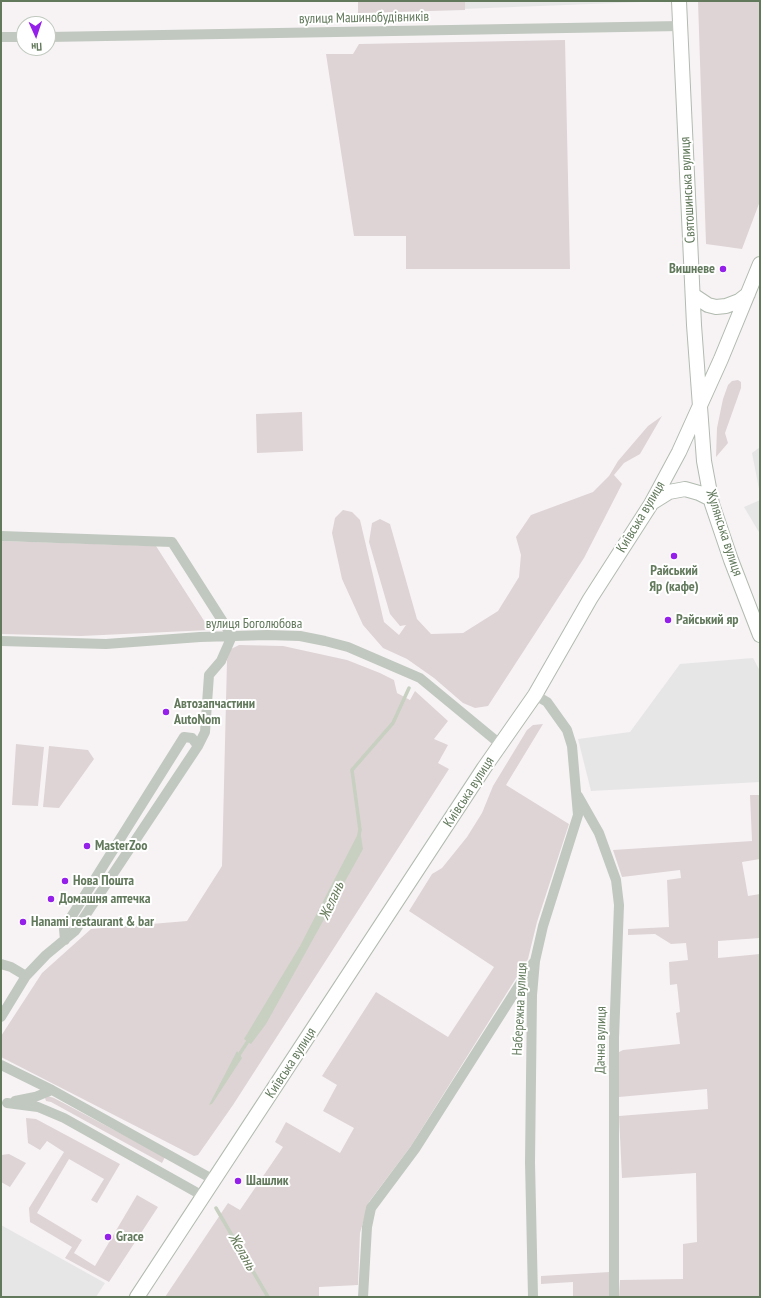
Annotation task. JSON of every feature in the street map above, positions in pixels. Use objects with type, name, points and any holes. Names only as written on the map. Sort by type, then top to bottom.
[{"type":"main road","name":"Святошинська вулиця","points":[[679,1],[693,296],[701,403]]},
{"type":"main road","name":"Київська вулиця","points":[[137,1297],[500,744],[535,695],[590,599],[651,504],[679,452],[760,264]]},
{"type":"main road","points":[[693,296],[708,305],[716,307],[726,306],[739,301],[748,294]]},
{"type":"main road","name":"Жулянська вулиця","points":[[701,403],[704,461],[711,499],[730,560],[760,635]]},
{"type":"main road","points":[[651,504],[669,492],[685,489],[699,493],[711,499]]},
{"type":"street","name":"вулиця Машинобудівників","points":[[56,37],[681,26]]},
{"type":"street","points":[[1,38],[16,37]]},
{"type":"street","points":[[1,536],[172,542],[232,636],[221,661],[209,675],[205,732],[198,746],[75,931],[46,955],[26,976],[1,1017]]},
{"type":"street","name":"вулиця Боголюбова","points":[[1,641],[106,644],[232,636],[300,636],[348,647],[420,678],[500,744]]},
{"type":"street","name":"Набережна вулиця","points":[[533,1297],[530,1162],[532,995],[535,961],[543,926],[578,816],[572,746],[567,730],[547,702],[535,695]]},
{"type":"street","points":[[65,940],[64,929],[68,922],[184,737],[192,738],[198,746]]},
{"type":"street","name":"Дачна вулиця","points":[[575,792],[599,833],[616,880],[619,905],[614,1038],[614,1297]]},
{"type":"street","points":[[363,1297],[367,1227],[372,1208],[415,1150],[535,961]]},
{"type":"street","points":[[1,964],[11,967],[26,976]]},
{"type":"street","points":[[1,1065],[52,1090],[214,1180]]},
{"type":"street","points":[[4,1104],[35,1097],[52,1090]]},
{"type":"street","points":[[4,1104],[38,1107],[64,1118],[203,1196]]},
{"type":"shaded area","points":[[358,1],[643,1],[643,2],[359,13]]},
{"type":"shaded area","points":[[358,1],[465,1],[465,10],[358,13]]},
{"type":"shaded area","points":[[698,1],[760,1],[760,201],[742,249],[706,244]]},
{"type":"shaded area","points":[[565,40],[570,269],[406,269],[406,236],[354,236],[326,54],[353,54],[359,44]]},
{"type":"shaded area","points":[[738,380],[741,382],[741,388],[725,433],[728,443],[716,457],[717,428],[723,399],[728,385],[732,381]]},
{"type":"shaded area","points":[[302,412],[303,451],[257,453],[256,414]]},
{"type":"shaded area","points":[[662,416],[640,454],[624,463],[614,475],[622,484],[584,558],[488,706],[475,708],[463,703],[434,678],[407,659],[383,648],[363,625],[342,579],[332,533],[335,518],[343,510],[352,512],[360,520],[384,622],[399,635],[406,625],[400,626],[390,614],[369,542],[372,523],[380,519],[390,524],[417,619],[431,634],[463,633],[498,611],[519,577],[521,555],[516,537],[531,515],[593,492],[609,476],[618,461],[648,426]]},
{"type":"shaded area","points":[[760,447],[760,494],[752,453]]},
{"type":"shaded area","points":[[760,500],[760,534],[744,507]]},
{"type":"shaded area","points":[[1,541],[156,546],[210,630],[81,636],[1,634]]},
{"type":"shaded area","points":[[239,645],[283,646],[347,660],[394,680],[397,693],[410,700],[415,691],[448,721],[434,739],[448,745],[438,763],[449,769],[233,1105],[198,1155],[194,1156],[1,1057],[1,1036],[42,973],[91,929],[187,921],[222,866],[227,660],[231,649]]},
{"type":"shaded area","points":[[753,658],[760,671],[760,782],[591,791],[578,739],[630,732],[680,664]]},
{"type":"shaded area","points":[[543,724],[506,785],[569,824],[537,922],[528,959],[411,1146],[369,1202],[360,1233],[358,1285],[319,1287],[319,1297],[165,1297],[228,1203],[240,1210],[283,1147],[275,1142],[286,1122],[340,1153],[354,1128],[323,1111],[337,1085],[322,1076],[376,992],[448,1037],[494,967],[409,911],[432,874],[442,868],[467,837],[482,813],[493,786],[527,730],[533,725]]},
{"type":"shaded area","points":[[16,744],[44,747],[38,806],[12,805]]},
{"type":"shaded area","points":[[49,746],[88,750],[94,759],[59,808],[43,807]]},
{"type":"shaded area","points":[[750,795],[760,795],[760,859],[742,862],[748,896],[760,894],[760,938],[718,941],[718,958],[760,954],[760,1297],[619,1297],[620,1280],[683,1279],[683,1244],[697,1242],[696,1173],[622,1178],[619,1116],[708,1109],[707,1089],[619,1097],[619,1052],[623,1050],[680,1044],[676,1013],[680,1012],[677,984],[670,985],[669,962],[688,960],[686,943],[671,944],[655,934],[628,935],[628,929],[669,927],[667,880],[681,878],[680,870],[622,877],[613,850],[752,841]]},
{"type":"shaded area","points":[[48,1096],[165,1157],[162,1163],[51,1102],[46,1101],[45,1098]]},
{"type":"shaded area","points":[[26,1118],[36,1119],[120,1164],[97,1203],[91,1200],[104,1179],[69,1159],[37,1213],[82,1240],[74,1253],[95,1266],[137,1195],[158,1207],[109,1282],[65,1258],[72,1247],[30,1222],[29,1208],[64,1152],[47,1141],[40,1150],[28,1143]]},
{"type":"shaded area","points":[[9,1154],[26,1163],[10,1187],[1,1182],[1,1155]]},
{"type":"shaded area","points":[[1,1225],[105,1283],[96,1297],[1,1297]]},
{"type":"shaded area","points":[[610,1272],[609,1297],[573,1297],[573,1282],[541,1284],[541,1276]]},
{"type":"water","points":[[360,830],[363,849],[266,1024],[251,1044],[244,1039],[300,946]]},
{"type":"water","points":[[237,1051],[242,1058],[212,1104],[209,1105]]},
{"type":"waterway","name":"Желань","points":[[359,834],[360,830],[352,770],[393,723],[409,688]]},
{"type":"waterway","name":"Желань","points":[[237,1058],[250,1038]]},
{"type":"waterway","name":"Желань","points":[[216,1208],[268,1297]]},
{"type":"place","name":"Вишневе","points":[[723,269]]},
{"type":"place","name":"Райський Яр (кафе)","points":[[674,556]]},
{"type":"place","name":"Райський яр","points":[[668,620]]},
{"type":"place","name":"Автозапчастини AutoNom","points":[[166,712]]},
{"type":"place","name":"MasterZoo","points":[[87,846]]},
{"type":"place","name":"Нова Пошта","points":[[65,881]]},
{"type":"place","name":"Домашня аптечка","points":[[51,899]]},
{"type":"place","name":"Hanami restaurant & bar","points":[[23,922]]},
{"type":"place","name":"Шашлик","points":[[238,1181]]},
{"type":"place","name":"Grace","points":[[108,1237]]}]
